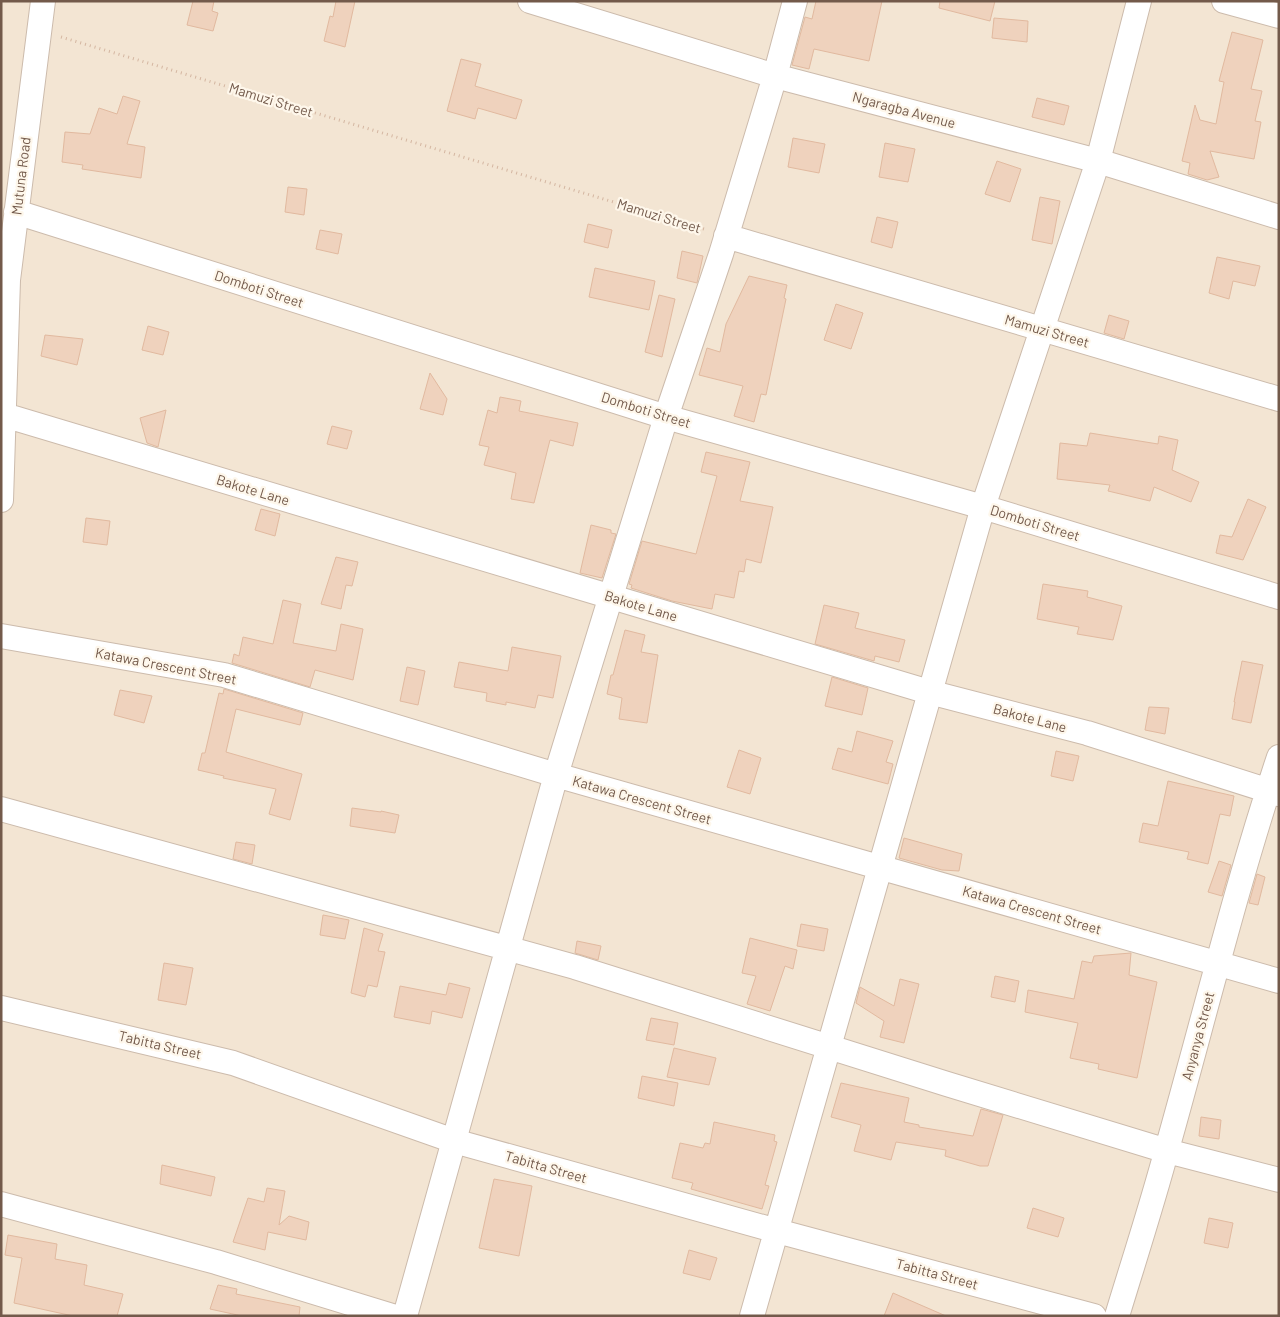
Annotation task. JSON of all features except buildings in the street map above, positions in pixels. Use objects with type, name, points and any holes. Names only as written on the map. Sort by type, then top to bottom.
[{"type":"street","name":"Mutuna Road","points":[[1,500],[8,280],[43,1]]},
{"type":"street","name":"Ngaragba Avenue","points":[[530,1],[775,76],[1098,162],[1279,217]]},
{"type":"street","points":[[404,1316],[556,775],[666,417],[726,236],[796,1]]},
{"type":"street","points":[[752,1316],[983,507],[1098,162],[1139,1]]},
{"type":"street","points":[[1224,1],[1279,16]]},
{"type":"street","name":"Domboti Street","points":[[16,212],[666,417],[983,507],[1279,596]]},
{"type":"street","name":"Mamuzi Street","points":[[726,236],[1279,399]]},
{"type":"street","name":"Bakote Lane","points":[[4,416],[929,692],[1086,733],[1273,793]]},
{"type":"street","name":"Katawa Crescent Street","points":[[1,636],[224,675],[556,775],[1279,981]]},
{"type":"street","name":"Anyanya Street","points":[[1117,1316],[1167,1151],[1218,964],[1273,793],[1279,757]]},
{"type":"street","points":[[1,810],[575,967],[1167,1151],[1279,1180]]},
{"type":"street","name":"Tabitta Street","points":[[1,1008],[233,1063],[454,1142],[1094,1316]]},
{"type":"street","points":[[1,1204],[216,1262],[392,1316]]},
{"type":"path","name":"Mamuzi Street","points":[[39,30],[726,236]]},
{"type":"shaded area","points":[[1,1],[1279,1],[1279,1316],[1,1316]]}]
